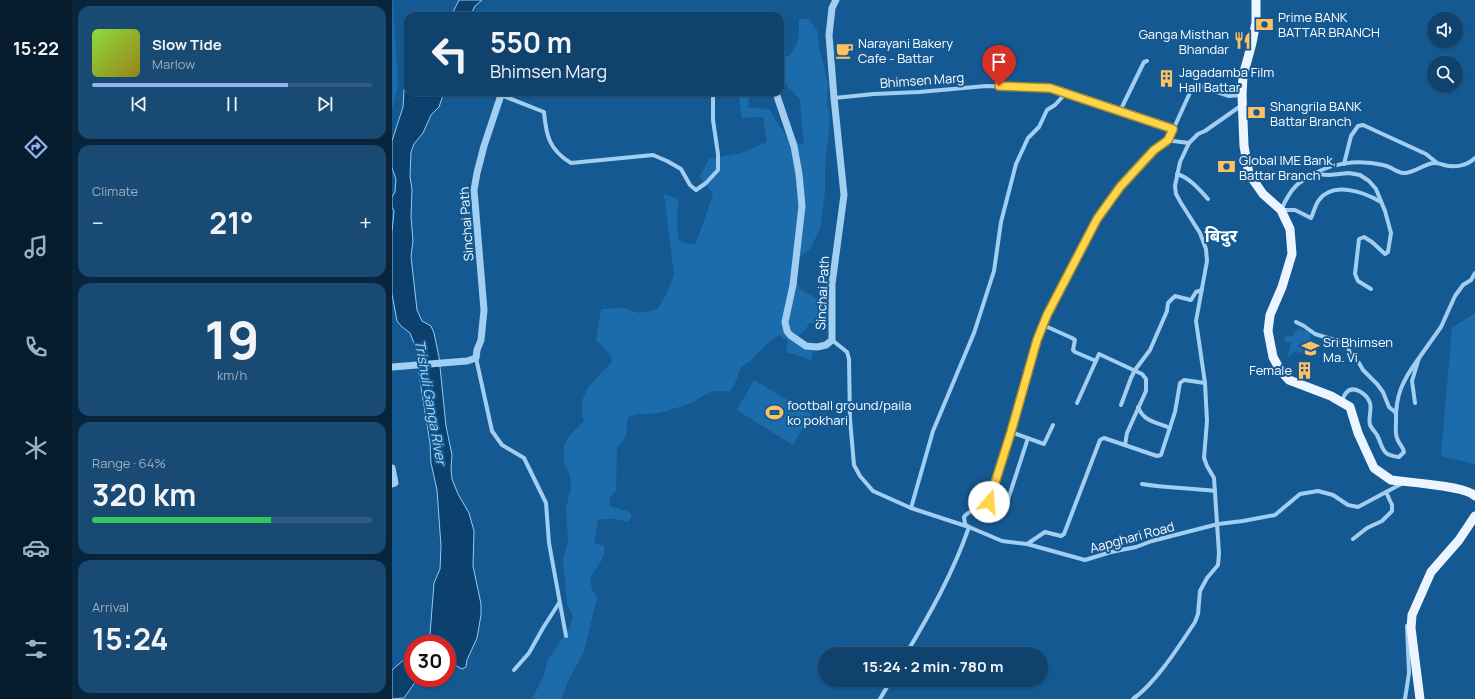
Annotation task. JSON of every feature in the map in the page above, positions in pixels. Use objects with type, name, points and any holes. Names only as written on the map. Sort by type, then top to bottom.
[{"type":"main road","points":[[1256,0],[1256,22],[1243,76],[1242,105],[1244,146],[1248,174],[1263,194],[1281,210],[1290,229],[1292,254],[1282,287],[1270,315],[1268,331],[1273,357],[1280,370],[1289,380],[1342,402],[1350,407],[1358,433],[1374,468],[1390,480],[1452,487],[1472,493],[1475,496]]},
{"type":"main road","points":[[1420,699],[1411,628],[1412,614],[1432,572],[1459,540],[1475,516]]},
{"type":"street","name":"Sinchai Path","points":[[777,96],[794,146],[800,174],[802,206],[793,285],[785,322],[787,331],[790,335],[806,346],[817,347],[826,345],[832,340],[832,284],[844,195],[829,35],[832,8],[836,0]]},
{"type":"street","points":[[1120,111],[1144,62],[1147,61]]},
{"type":"street","points":[[910,647],[937,601],[959,555],[969,527],[965,524],[964,517],[969,512],[984,507],[989,502],[1011,432],[1037,340],[1086,238],[1097,219],[1120,187],[1154,150],[1168,140],[1193,86],[1196,85],[1229,96],[1242,95]]},
{"type":"street","name":"Bhimsen Marg","points":[[834,98],[986,86],[1050,88],[1173,129]]},
{"type":"street","points":[[911,508],[933,431],[974,333],[994,271],[1002,222],[1016,164],[1028,138],[1039,127],[1047,110],[1065,94]]},
{"type":"street","name":"Sinchai Path","points":[[476,358],[481,340],[484,310],[474,190],[484,146],[500,96]]},
{"type":"street","points":[[508,96],[544,112],[546,133],[553,147],[562,158],[571,163],[653,156],[667,161],[681,170],[690,185],[696,190],[706,183],[718,170],[718,154],[713,120],[712,96]]},
{"type":"street","points":[[1132,699],[1140,694],[1157,674],[1195,622],[1198,614],[1200,591],[1207,578],[1218,565],[1218,524],[1214,478],[1204,458],[1207,421],[1205,383],[1196,321],[1207,261],[1206,249],[1200,233],[1176,194],[1177,174],[1180,162],[1189,143],[1198,134],[1242,105]]},
{"type":"street","points":[[1344,164],[1351,136],[1358,126],[1363,125],[1426,154],[1437,162],[1445,165],[1458,166],[1472,161],[1475,158]]},
{"type":"street","points":[[1173,129],[1169,139],[1173,142],[1189,143]]},
{"type":"street","points":[[1381,202],[1362,193],[1348,190],[1333,190],[1325,194],[1319,200],[1311,218],[1295,210],[1281,210],[1289,194],[1296,186],[1326,167],[1355,162],[1371,163],[1385,165],[1403,173],[1437,162]]},
{"type":"street","points":[[1313,174],[1330,175],[1349,173],[1360,175],[1369,181],[1376,189],[1391,232],[1388,252],[1385,254],[1364,236],[1359,239],[1355,274],[1358,281],[1371,289]]},
{"type":"street","points":[[1177,174],[1183,176],[1196,186],[1208,199]]},
{"type":"street","points":[[1342,402],[1346,393],[1351,390],[1358,390],[1370,403],[1370,424],[1377,434],[1383,449],[1389,456],[1399,456],[1404,452],[1403,446],[1396,436],[1395,412],[1398,397],[1405,378],[1441,327],[1455,296],[1463,285],[1471,280],[1475,273]]},
{"type":"street","points":[[1121,405],[1135,370],[1150,350],[1167,311],[1168,303],[1175,296],[1191,300],[1196,292],[1202,290]]},
{"type":"street","points":[[1296,322],[1315,334],[1344,343],[1348,347],[1351,357],[1359,363],[1363,370],[1377,384],[1383,392],[1389,407],[1395,412]]},
{"type":"street","points":[[1043,325],[1075,340],[1073,350],[1096,361]]},
{"type":"street","name":"Aapghari Road","points":[[832,340],[847,352],[849,359],[849,406],[854,465],[860,476],[873,491],[911,508],[969,527],[1002,540],[1027,544],[1085,560],[1218,524],[1275,515],[1300,494],[1318,492],[1333,495],[1348,504],[1358,507],[1386,492]]},
{"type":"street","points":[[1077,403],[1099,354],[1142,374],[1146,379],[1146,391],[1128,433],[1125,446]]},
{"type":"street","points":[[392,367],[476,358],[492,431],[502,445],[524,458],[546,503],[549,543],[566,636]]},
{"type":"street","points":[[1415,402],[1412,381],[1419,358]]},
{"type":"street","points":[[1027,544],[1045,532],[1061,536],[1064,534],[1100,440],[1104,438],[1157,456],[1161,455],[1170,428],[1181,381],[1205,383]]},
{"type":"street","points":[[1138,407],[1141,414],[1148,420],[1170,428]]},
{"type":"street","points":[[1011,432],[1044,444],[1053,425]]},
{"type":"street","points":[[1002,515],[1028,438]]},
{"type":"street","points":[[392,468],[395,483],[392,484]]},
{"type":"street","points":[[1353,539],[1366,528],[1382,521],[1392,511],[1392,505],[1386,492],[1404,482]]},
{"type":"street","points":[[1142,484],[1160,487],[1174,486],[1215,491]]},
{"type":"street","points":[[514,670],[529,653],[542,628],[560,602]]},
{"type":"street","points":[[1405,699],[1409,673],[1407,627],[1412,614]]},
{"type":"street","points":[[880,699],[887,687]]},
{"type":"shaded area","points":[[392,0],[394,0],[398,85],[392,110]]},
{"type":"shaded area","points":[[799,19],[808,19],[817,30],[819,47],[828,83],[827,102],[830,119],[825,167],[825,192],[820,229],[810,249],[797,259],[795,276],[800,289],[824,303],[829,310],[824,325],[809,323],[806,329],[798,336],[813,350],[811,360],[786,352],[788,341],[779,335],[769,342],[749,362],[741,367],[735,383],[729,392],[715,391],[683,406],[659,413],[628,417],[627,433],[617,447],[616,491],[609,499],[610,506],[629,512],[632,516],[628,522],[613,519],[598,520],[594,543],[604,546],[604,552],[603,558],[591,579],[592,588],[597,598],[584,651],[569,679],[561,699],[532,699],[543,677],[548,660],[570,627],[573,617],[567,603],[563,560],[568,540],[566,508],[571,488],[570,475],[564,463],[564,445],[569,436],[584,421],[582,403],[588,388],[612,362],[611,355],[596,340],[601,309],[623,308],[639,313],[658,309],[667,293],[674,275],[664,194],[678,199],[677,225],[679,241],[695,245],[713,193],[699,177],[709,159],[741,153],[767,142],[763,117],[742,118],[740,96],[750,96],[748,108],[770,110],[789,140],[804,145],[800,100],[784,82],[784,56],[788,57],[795,48],[799,35]]},
{"type":"shaded area","points":[[1475,313],[1475,464],[1441,456],[1452,328]]},
{"type":"shaded area","points":[[1298,329],[1302,331],[1306,330],[1311,334],[1310,339],[1305,345],[1305,354],[1294,351],[1287,358],[1291,344],[1290,342],[1285,343],[1285,336],[1292,336]]},
{"type":"shaded area","name":"football ground/paila ko pokhari","points":[[754,380],[811,414],[793,445],[737,410]]},
{"type":"water","points":[[459,0],[482,0],[475,6],[472,12],[453,12]]},
{"type":"water","name":"Trishuli Ganga River","points":[[404,90],[404,96],[443,96],[439,107],[431,115],[423,133],[414,144],[411,152],[410,177],[412,189],[411,217],[413,241],[411,256],[417,310],[422,321],[431,326],[439,357],[446,426],[452,455],[452,479],[458,494],[469,513],[474,531],[473,566],[481,604],[481,615],[477,638],[467,660],[466,667],[462,669],[456,666],[456,635],[429,635],[434,583],[440,569],[441,546],[437,490],[431,463],[430,443],[419,374],[418,353],[410,333],[397,321],[392,294],[392,232],[394,211],[392,207],[392,197],[395,192],[396,179],[392,168],[392,141],[403,107]]},
{"type":"water","points":[[404,660],[404,687],[412,687],[404,698],[392,699],[392,670]]},
{"type":"place","name":"Prime BANK BATTAR BRANCH","points":[[1265,24]]},
{"type":"place","name":"Ganga Misthan Bhandar","points":[[1242,41]]},
{"type":"place","name":"Narayani Bakery Cafe - Battar","points":[[845,50]]},
{"type":"place","name":"Jagadamba Film Hall Battar","points":[[1166,79]]},
{"type":"place","name":"Shangrila BANK Battar Branch","points":[[1257,113]]},
{"type":"place","name":"Global IME Bank, Battar Branch","points":[[1226,167]]},
{"type":"place","name":"Sri Bhimsen Ma. Vi","points":[[1310,349]]},
{"type":"place","name":"Female","points":[[1305,370]]},
{"type":"place","name":"football ground/paila ko pokhari","points":[[774,412]]},
{"type":"district","name":"बिदुर","points":[[1221,235]]},
{"type":"route","points":[[989,502],[1011,432],[1037,340],[1047,315],[1097,219],[1120,187],[1154,150],[1168,140],[1173,129],[1050,88],[999,86]]}]
